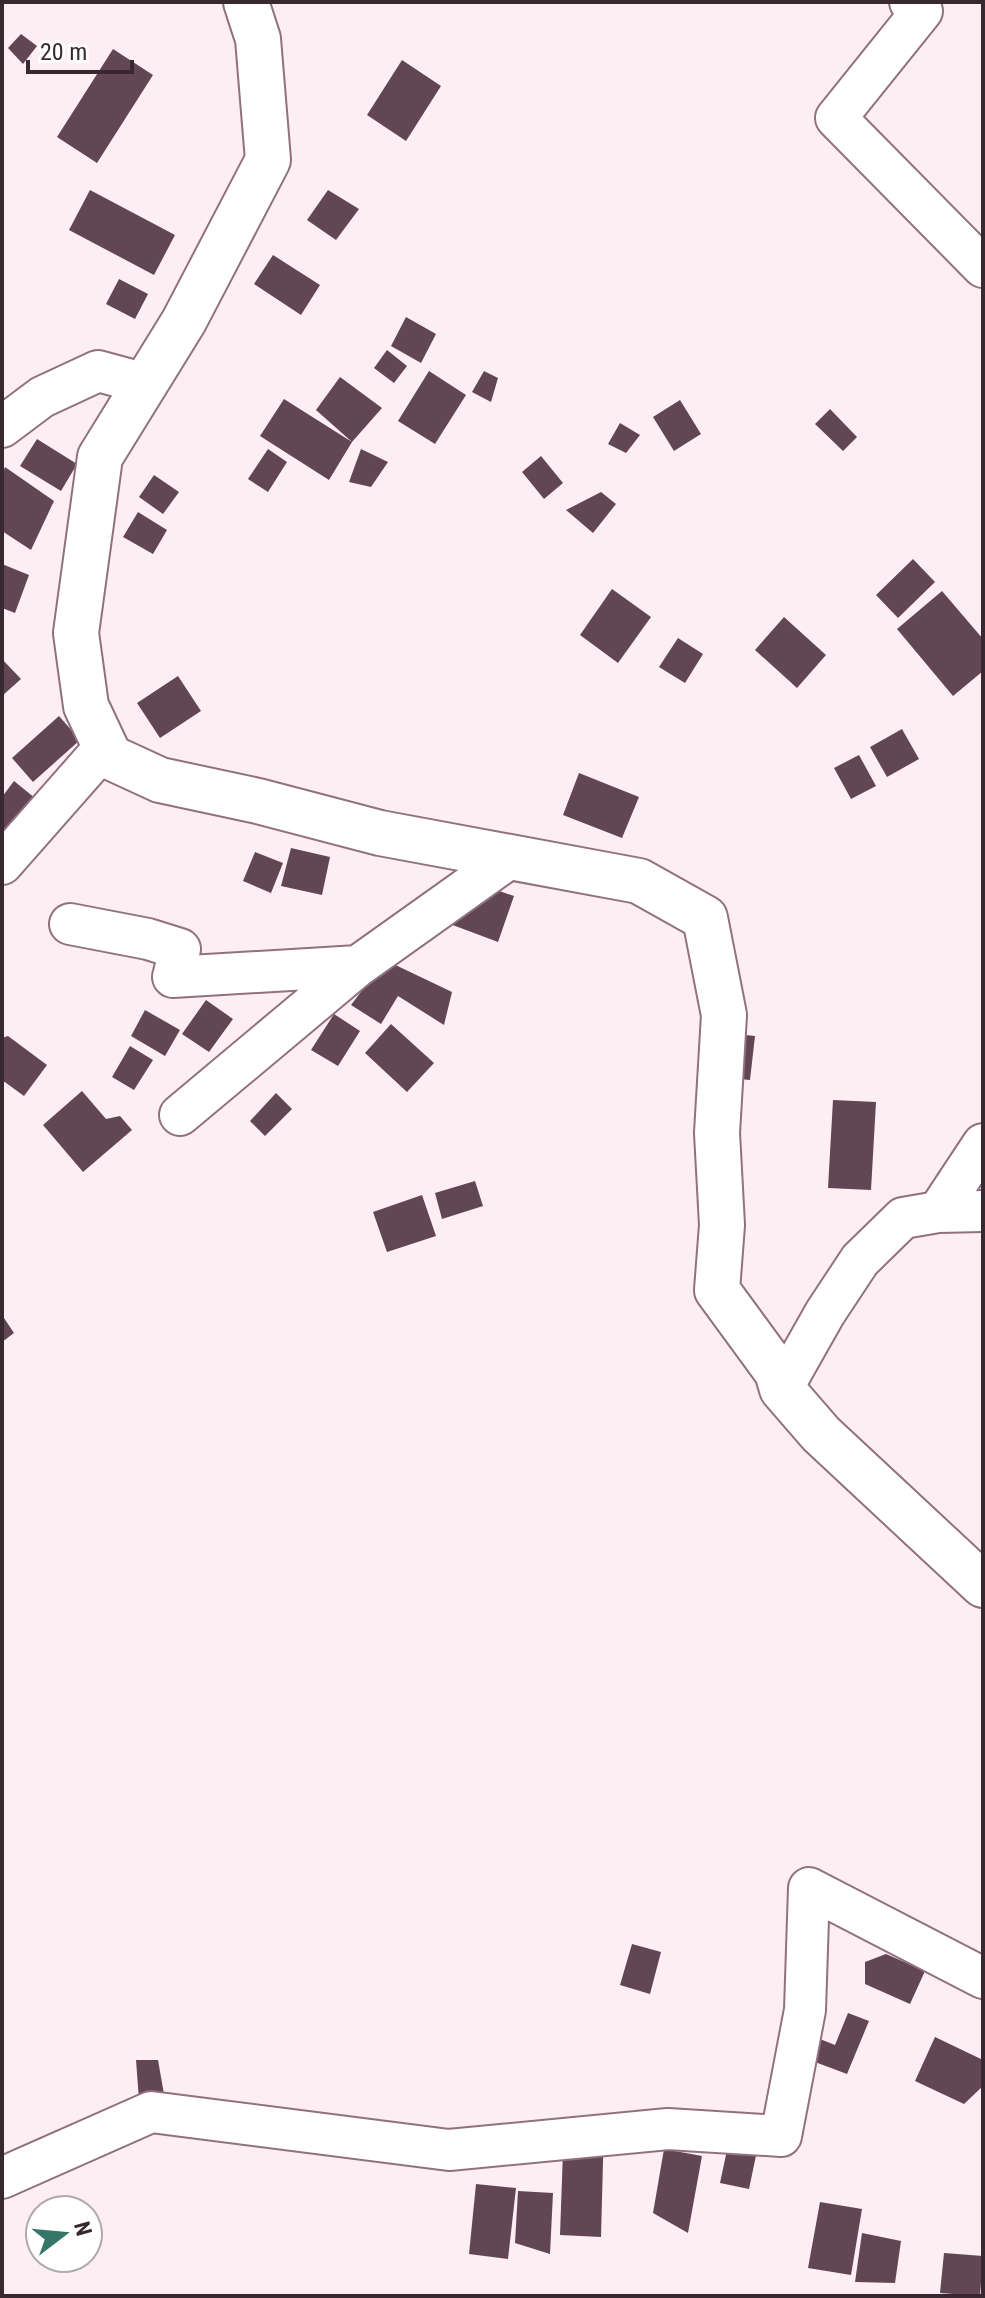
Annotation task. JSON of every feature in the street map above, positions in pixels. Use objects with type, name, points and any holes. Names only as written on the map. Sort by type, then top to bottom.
[{"type":"street","points":[[246,2],[258,39],[268,160],[184,321],[100,457],[76,633],[86,706],[105,747],[110,757],[160,780],[258,801],[380,833],[639,881],[705,918],[724,1015],[717,1133],[722,1225],[717,1290],[777,1372],[782,1389],[821,1434],[983,1585]]},
{"type":"street","points":[[910,2],[922,11],[836,118],[983,267]]},
{"type":"street","points":[[2,427],[42,397],[98,371],[146,384]]},
{"type":"street","points":[[2,864],[105,747]]},
{"type":"street","points":[[180,1115],[358,966],[511,857]]},
{"type":"street","points":[[70,924],[148,939],[180,949],[173,977],[358,966]]},
{"type":"street","points":[[938,1212],[983,1144]]},
{"type":"street","points":[[782,1389],[825,1313],[860,1260],[903,1218],[938,1212],[983,1211]]},
{"type":"street","points":[[2,2178],[151,2112],[449,2150],[668,2129],[781,2136],[805,2010],[809,1888],[983,1978]]},
{"type":"building","points":[[21,34],[37,46],[23,64],[8,48]]},
{"type":"building","points":[[113,49],[153,75],[97,163],[57,137]]},
{"type":"building","points":[[402,60],[441,86],[406,141],[367,115]]},
{"type":"building","points":[[90,190],[175,235],[154,275],[69,230]]},
{"type":"building","points":[[328,190],[359,209],[336,240],[307,220]]},
{"type":"building","points":[[273,255],[320,285],[301,315],[254,284]]},
{"type":"building","points":[[119,279],[148,294],[135,319],[106,304]]},
{"type":"building","points":[[406,317],[436,334],[421,363],[391,346]]},
{"type":"building","points":[[387,350],[407,366],[394,383],[374,368]]},
{"type":"building","points":[[429,371],[466,395],[435,444],[398,421]]},
{"type":"building","points":[[484,371],[498,378],[491,402],[472,392]]},
{"type":"building","points":[[340,377],[382,408],[352,442],[316,410]]},
{"type":"building","points":[[284,399],[352,442],[329,480],[260,436]]},
{"type":"building","points":[[680,400],[701,434],[674,451],[653,417]]},
{"type":"building","points":[[830,409],[857,437],[843,451],[815,424]]},
{"type":"building","points":[[620,423],[640,435],[626,453],[608,444]]},
{"type":"building","points":[[37,439],[77,464],[61,491],[20,466]]},
{"type":"building","points":[[268,449],[287,462],[268,492],[248,479]]},
{"type":"building","points":[[361,449],[388,462],[371,487],[349,482]]},
{"type":"building","points":[[541,456],[563,483],[544,499],[522,472]]},
{"type":"building","points":[[5,467],[54,501],[31,550],[2,531],[2,476]]},
{"type":"building","points":[[154,475],[179,492],[163,514],[139,497]]},
{"type":"building","points":[[601,492],[616,504],[593,533],[566,510]]},
{"type":"building","points":[[138,512],[167,530],[153,554],[123,537]]},
{"type":"building","points":[[913,559],[935,582],[898,618],[876,595]]},
{"type":"building","points":[[2,564],[29,575],[15,613],[2,608]]},
{"type":"building","points":[[612,589],[651,617],[618,663],[580,635]]},
{"type":"building","points":[[942,591],[983,639],[983,671],[953,696],[897,629]]},
{"type":"building","points":[[784,617],[826,655],[797,688],[755,650]]},
{"type":"building","points":[[678,638],[703,654],[685,683],[659,667]]},
{"type":"building","points":[[2,659],[21,679],[2,696]]},
{"type":"building","points":[[178,676],[201,711],[160,738],[137,703]]},
{"type":"building","points":[[59,716],[80,740],[33,782],[12,758]]},
{"type":"building","points":[[902,729],[919,759],[887,777],[870,747]]},
{"type":"building","points":[[859,755],[876,786],[851,799],[834,768]]},
{"type":"building","points":[[579,773],[639,797],[622,838],[563,815]]},
{"type":"building","points":[[14,781],[46,807],[2,834],[2,797]]},
{"type":"building","points":[[291,848],[330,857],[322,895],[281,886]]},
{"type":"building","points":[[255,852],[283,863],[271,893],[243,881]]},
{"type":"building","points":[[482,885],[514,896],[498,942],[442,921]]},
{"type":"building","points":[[385,960],[452,992],[444,1025],[398,996],[381,1024],[351,1005]]},
{"type":"building","points":[[206,1000],[233,1019],[209,1052],[182,1034]]},
{"type":"building","points":[[145,1010],[180,1030],[165,1056],[131,1036]]},
{"type":"building","points":[[334,1014],[360,1031],[338,1066],[311,1050]]},
{"type":"building","points":[[391,1024],[434,1063],[407,1092],[365,1053]]},
{"type":"building","points":[[736,1034],[755,1036],[750,1080],[730,1078]]},
{"type":"building","points":[[8,1036],[47,1065],[24,1096],[2,1080],[2,1038]]},
{"type":"building","points":[[130,1046],[153,1060],[134,1090],[112,1077]]},
{"type":"building","points":[[82,1091],[106,1119],[120,1116],[132,1130],[83,1172],[43,1125]]},
{"type":"building","points":[[276,1093],[292,1109],[265,1136],[250,1121]]},
{"type":"building","points":[[833,1100],[876,1102],[871,1190],[828,1188]]},
{"type":"building","points":[[475,1181],[483,1206],[442,1219],[435,1193]]},
{"type":"building","points":[[422,1195],[436,1236],[387,1252],[373,1212]]},
{"type":"building","points":[[2,1315],[14,1333],[2,1342]]},
{"type":"building","points":[[632,1944],[661,1952],[650,1994],[620,1985]]},
{"type":"building","points":[[886,1954],[925,1971],[910,2004],[865,1984],[865,1962]]},
{"type":"building","points":[[848,2013],[869,2021],[847,2074],[807,2059],[815,2037],[835,2045]]},
{"type":"building","points":[[935,2037],[983,2060],[983,2086],[964,2104],[915,2081]]},
{"type":"building","points":[[136,2060],[158,2060],[165,2100],[139,2100]]},
{"type":"building","points":[[564,2123],[604,2124],[601,2237],[560,2235]]},
{"type":"building","points":[[758,2146],[749,2189],[720,2183],[727,2150]]},
{"type":"building","points":[[664,2149],[702,2156],[688,2233],[653,2213]]},
{"type":"building","points":[[476,2184],[516,2188],[508,2259],[469,2254]]},
{"type":"building","points":[[518,2191],[553,2193],[550,2254],[515,2243]]},
{"type":"building","points":[[820,2202],[862,2209],[851,2275],[808,2268]]},
{"type":"building","points":[[862,2233],[901,2241],[895,2283],[855,2282]]},
{"type":"building","points":[[944,2253],[983,2256],[980,2296],[940,2293]]}]
